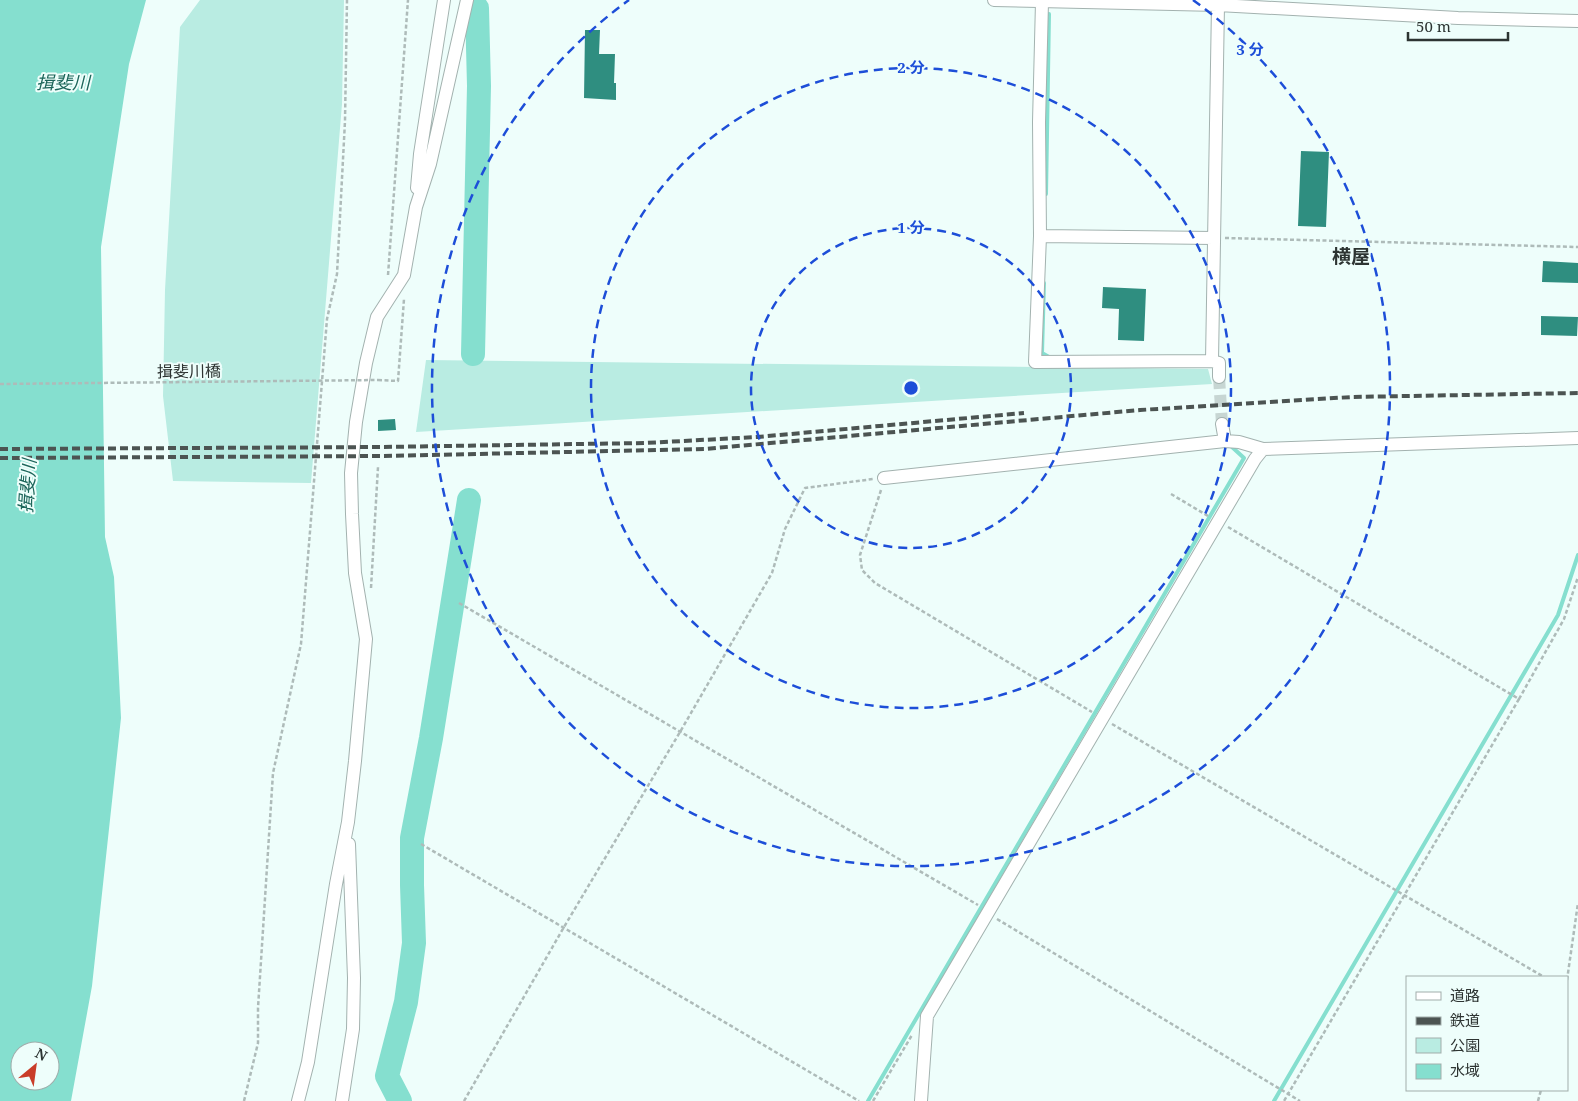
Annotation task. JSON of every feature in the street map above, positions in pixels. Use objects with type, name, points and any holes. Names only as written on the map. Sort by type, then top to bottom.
[{"type":"street","points":[[298,1101],[308,1062],[336,884],[348,822],[366,639],[355,573],[351,473],[356,422],[366,363],[377,317],[404,275],[416,208],[420,154],[444,0]]},
{"type":"street","points":[[416,208],[430,164],[467,0]]},
{"type":"street","points":[[994,0],[1175,2],[1218,5],[1319,5],[1458,18],[1578,21]]},
{"type":"street","points":[[1042,2],[1039,122],[1040,236],[1035,362],[1212,361],[1219,363],[1219,377]]},
{"type":"street","points":[[1212,361],[1218,5]]},
{"type":"street","points":[[1040,236],[1214,238]]},
{"type":"street","points":[[1222,424],[1225,442]]},
{"type":"street","points":[[884,478],[1225,442],[1239,442],[1263,449],[1578,438]]},
{"type":"street","points":[[921,1101],[927,1016],[1263,449]]},
{"type":"street","points":[[342,1101],[353,1029],[354,978],[348,822]]},
{"type":"path","points":[[244,1101],[258,1043],[258,1008],[273,773],[301,644],[327,318],[337,274],[345,121],[347,0]]},
{"type":"path","points":[[386,302],[408,0]]},
{"type":"path","points":[[1214,238],[1578,247]]},
{"type":"path","name":"揖斐川橋","points":[[0,384],[398,381],[404,298]]},
{"type":"path","points":[[371,591],[378,468]]},
{"type":"path","points":[[464,1101],[772,573],[785,529],[805,488],[884,478],[860,555],[862,570],[875,583],[1542,976]]},
{"type":"path","points":[[1171,494],[1518,699]]},
{"type":"path","points":[[1284,1101],[1564,619],[1578,577]]},
{"type":"path","points":[[459,603],[973,902],[1300,1101]]},
{"type":"path","points":[[421,844],[859,1101]]},
{"type":"path","points":[[1568,976],[1578,902]]},
{"type":"path","points":[[873,1101],[911,1038],[927,1016]]},
{"type":"green space","points":[[200,0],[344,0],[342,104],[311,483],[173,481],[163,396],[165,290],[180,27]]},
{"type":"green space","points":[[426,360],[1208,369],[1212,384],[416,432]]},
{"type":"water","name":"揖斐川","points":[[0,0],[146,0],[129,64],[101,247],[105,537],[114,577],[121,718],[92,986],[71,1101],[0,1101]]},
{"type":"building","points":[[585,30],[600,30],[599,54],[615,54],[614,83],[616,83],[616,100],[584,98]]},
{"type":"building","points":[[1301,151],[1329,152],[1326,227],[1298,226]]},
{"type":"building","points":[[1543,261],[1578,263],[1578,283],[1542,282]]},
{"type":"building","points":[[1103,287],[1146,289],[1144,341],[1118,340],[1119,309],[1102,308]]},
{"type":"building","points":[[1541,316],[1578,317],[1577,336],[1541,335]]},
{"type":"building","points":[[395,419],[396,430],[378,431],[378,420]]},
{"type":"waterway","points":[[473,354],[479,86],[477,8]]},
{"type":"waterway","points":[[1046,194],[1049,14]]},
{"type":"waterway","points":[[1044,283],[1042,353],[1049,357]]},
{"type":"waterway","points":[[868,1101],[1244,458],[1232,447]]},
{"type":"waterway","points":[[400,1101],[387,1076],[406,1002],[414,943],[412,838],[431,738],[469,500]]},
{"type":"waterway","points":[[1274,1101],[1558,615],[1578,555]]},
{"type":"tunnel","points":[[1219,377],[1222,424]]},
{"type":"railway","points":[[0,458],[383,456],[704,449],[1140,410],[1352,397],[1578,393]]},
{"type":"railway","points":[[0,449],[381,447],[645,443],[757,437],[1024,413]]},
{"type":"district","name":"横屋","points":[[1351,256]]}]
